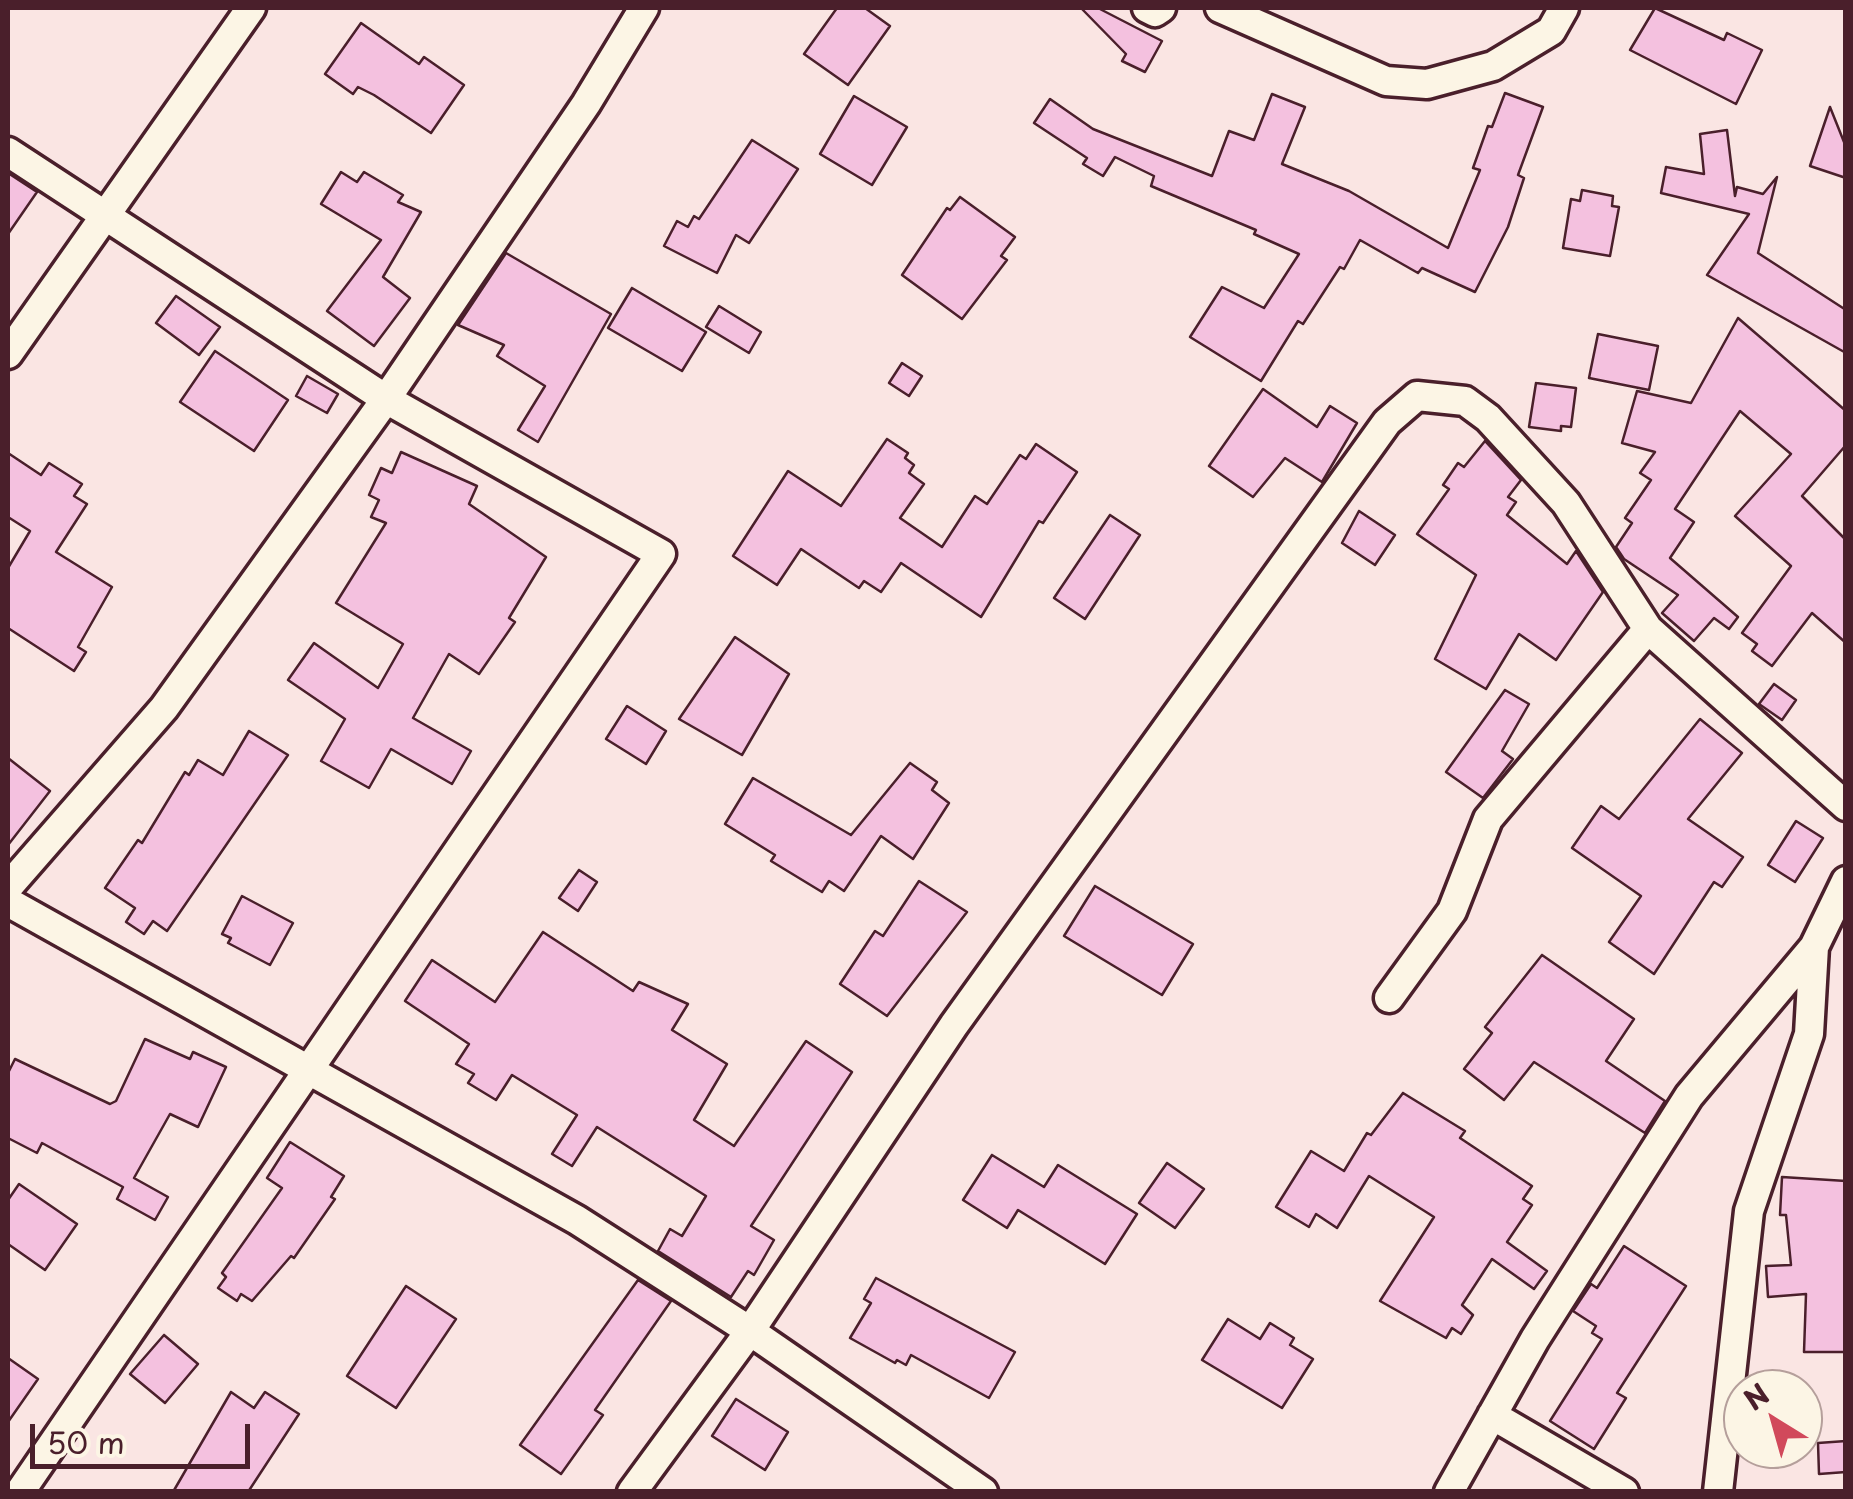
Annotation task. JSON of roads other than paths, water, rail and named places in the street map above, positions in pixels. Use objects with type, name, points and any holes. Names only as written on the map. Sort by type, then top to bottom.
[{"type":"street","points":[[8,354],[250,8]]},
{"type":"street","points":[[8,888],[164,708],[386,398],[586,104],[644,8]]},
{"type":"street","points":[[1147,8],[1155,12],[1160,8]]},
{"type":"street","points":[[1220,8],[1386,81],[1427,84],[1493,66],[1551,31],[1564,8]]},
{"type":"street","points":[[8,152],[106,212],[386,398],[661,554],[20,1492]]},
{"type":"street","points":[[632,1492],[750,1331],[954,1025],[1386,422],[1417,396],[1465,401],[1488,418],[1566,503],[1648,629],[1846,806]]},
{"type":"street","points":[[1389,998],[1452,911],[1488,819],[1648,629]]},
{"type":"street","points":[[1449,1492],[1492,1415],[1690,1096],[1814,948],[1846,881]]},
{"type":"street","points":[[8,902],[577,1220],[750,1331],[983,1492]]},
{"type":"street","points":[[1718,1492],[1749,1211],[1809,1034],[1814,948]]},
{"type":"street","points":[[1492,1415],[1624,1492]]}]
